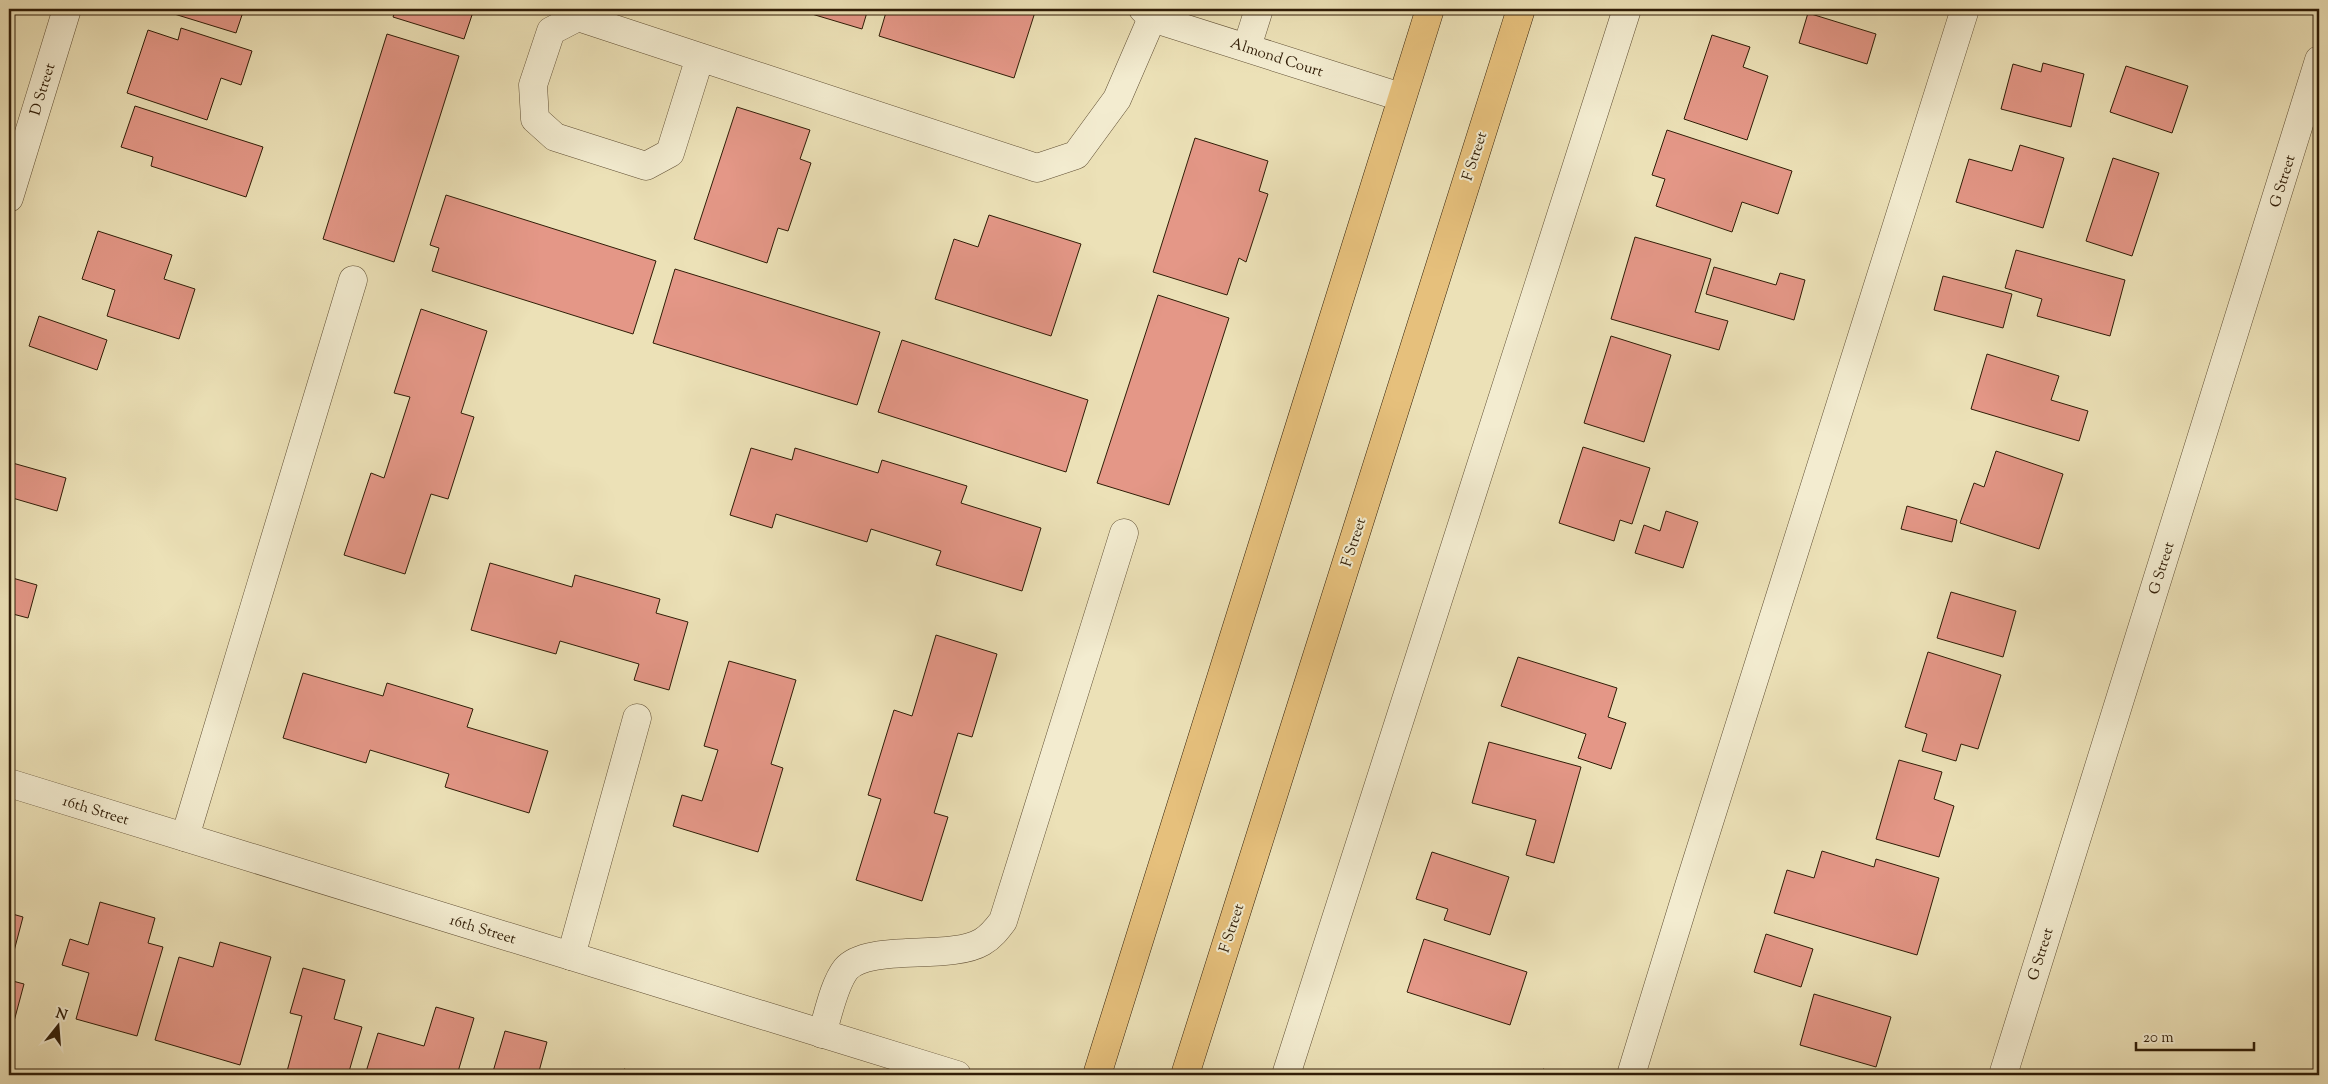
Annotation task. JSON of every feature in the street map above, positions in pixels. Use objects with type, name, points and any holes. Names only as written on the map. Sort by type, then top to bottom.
[{"type":"main road","points":[[1097,1075],[1401,96],[1430,9]]},
{"type":"main road","name":"F Street","points":[[1184,1075],[1521,9]]},
{"type":"street","name":"D Street","points":[[9,198],[16,150],[67,9]]},
{"type":"street","points":[[1247,47],[1259,9]]},
{"type":"street","points":[[1286,1075],[1627,9]]},
{"type":"street","points":[[1631,1075],[1688,886],[1965,9]]},
{"type":"street","points":[[700,57],[670,153],[646,166],[555,137],[535,119],[533,85],[551,31],[578,17],[700,57],[1037,168],[1076,155],[1117,99],[1147,13]]},
{"type":"street","name":"Almond Court","points":[[1147,13],[1401,96]]},
{"type":"street","name":"G Street","points":[[2003,1075],[2319,60]]},
{"type":"street","points":[[185,838],[353,280]]},
{"type":"street","points":[[822,1034],[839,981],[846,969],[856,962],[870,957],[962,949],[982,943],[995,932],[1003,921],[1124,533]]},
{"type":"street","points":[[571,956],[637,718]]},
{"type":"street","name":"16th Street","points":[[9,783],[957,1075]]},
{"type":"building","points":[[158,9],[244,9],[236,33]]},
{"type":"building","points":[[396,9],[474,9],[464,39],[393,17]]},
{"type":"building","points":[[795,9],[868,9],[862,29]]},
{"type":"building","points":[[887,9],[1036,9],[1014,78],[879,36]]},
{"type":"building","points":[[1808,13],[1876,34],[1867,64],[1799,43]]},
{"type":"building","points":[[181,28],[252,51],[241,85],[221,78],[207,120],[127,93],[148,30],[178,40]]},
{"type":"building","points":[[387,34],[459,56],[394,262],[323,239]]},
{"type":"building","points":[[1712,35],[1750,47],[1743,67],[1768,76],[1747,140],[1684,119]]},
{"type":"building","points":[[2043,63],[2084,74],[2071,127],[2001,109],[2013,64],[2041,72]]},
{"type":"building","points":[[2126,66],[2188,86],[2172,133],[2110,112]]},
{"type":"building","points":[[135,106],[263,147],[246,197],[151,166],[153,157],[121,147]]},
{"type":"building","points":[[737,107],[810,130],[800,159],[811,163],[788,231],[778,228],[767,263],[694,239]]},
{"type":"building","points":[[1667,130],[1792,171],[1778,214],[1742,202],[1732,232],[1656,206],[1665,179],[1652,175]]},
{"type":"building","points":[[1195,138],[1268,161],[1259,191],[1268,194],[1246,262],[1239,258],[1227,295],[1153,272]]},
{"type":"building","points":[[2020,145],[2064,158],[2043,228],[1956,202],[1969,159],[2012,171]]},
{"type":"building","points":[[2113,158],[2159,173],[2132,256],[2086,241]]},
{"type":"building","points":[[446,195],[656,261],[633,334],[432,271],[439,248],[430,245]]},
{"type":"building","points":[[989,215],[1081,244],[1051,336],[935,299],[954,239],[978,247]]},
{"type":"building","points":[[98,231],[172,255],[164,279],[195,289],[179,339],[107,316],[115,290],[82,279]]},
{"type":"building","points":[[1635,237],[1711,259],[1695,312],[1728,321],[1719,350],[1611,319]]},
{"type":"building","points":[[2016,250],[2125,280],[2110,336],[2037,316],[2042,299],[2005,288]]},
{"type":"building","points":[[1714,267],[1776,285],[1780,273],[1805,280],[1794,320],[1706,294]]},
{"type":"building","points":[[675,269],[880,332],[857,405],[653,343]]},
{"type":"building","points":[[1943,276],[2012,294],[2003,328],[1934,310]]},
{"type":"building","points":[[1158,295],[1229,318],[1169,505],[1097,483]]},
{"type":"building","points":[[421,309],[487,331],[461,413],[474,417],[448,499],[431,494],[405,574],[344,555],[371,473],[384,478],[410,397],[394,393]]},
{"type":"building","points":[[39,316],[107,340],[97,370],[29,346]]},
{"type":"building","points":[[1611,336],[1671,355],[1644,442],[1584,423]]},
{"type":"building","points":[[902,340],[1088,400],[1066,472],[878,412]]},
{"type":"building","points":[[1987,354],[2059,376],[2051,400],[2088,411],[2079,441],[1971,409]]},
{"type":"building","points":[[1583,447],[1650,468],[1632,524],[1620,520],[1614,541],[1559,523]]},
{"type":"building","points":[[751,448],[792,460],[795,448],[878,473],[882,460],[967,486],[961,503],[1041,528],[1022,591],[936,565],[941,551],[871,529],[867,542],[776,514],[772,528],[730,515]]},
{"type":"building","points":[[1996,451],[2063,474],[2039,549],[1960,523],[1974,483],[1984,487]]},
{"type":"building","points":[[9,462],[66,478],[57,511],[9,497]]},
{"type":"building","points":[[1907,506],[1957,520],[1952,542],[1901,529]]},
{"type":"building","points":[[1666,511],[1698,522],[1683,568],[1635,553],[1644,525],[1660,531]]},
{"type":"building","points":[[490,563],[572,587],[575,575],[660,599],[656,613],[688,622],[669,690],[634,680],[639,664],[560,641],[556,654],[471,630]]},
{"type":"building","points":[[9,577],[37,585],[28,618],[9,613]]},
{"type":"building","points":[[1951,592],[2016,611],[2003,657],[1937,638]]},
{"type":"building","points":[[936,635],[997,654],[972,737],[958,733],[934,813],[948,817],[922,901],[856,880],[881,799],[868,795],[894,710],[912,716]]},
{"type":"building","points":[[1928,652],[2001,675],[1978,749],[1961,744],[1956,761],[1922,751],[1927,734],[1905,727]]},
{"type":"building","points":[[1518,657],[1617,688],[1608,717],[1626,723],[1611,769],[1578,758],[1586,734],[1501,706]]},
{"type":"building","points":[[729,661],[796,680],[771,764],[783,768],[758,852],[673,826],[682,795],[702,801],[718,750],[704,746]]},
{"type":"building","points":[[303,673],[383,696],[387,683],[473,709],[467,727],[548,751],[529,813],[445,787],[449,774],[370,750],[366,763],[283,738]]},
{"type":"building","points":[[1489,742],[1581,767],[1554,863],[1526,855],[1536,820],[1472,803]]},
{"type":"building","points":[[1899,760],[1942,772],[1934,799],[1954,806],[1939,857],[1876,839]]},
{"type":"building","points":[[1822,851],[1874,867],[1876,859],[1939,878],[1917,955],[1774,913],[1787,870],[1814,878]]},
{"type":"building","points":[[1432,852],[1509,877],[1490,935],[1444,920],[1448,909],[1416,899]]},
{"type":"building","points":[[100,902],[155,918],[148,943],[163,947],[137,1036],[76,1019],[89,973],[62,965],[70,939],[88,945]]},
{"type":"building","points":[[9,913],[23,917],[9,970]]},
{"type":"building","points":[[1766,934],[1813,949],[1801,987],[1754,972]]},
{"type":"building","points":[[1424,939],[1527,972],[1510,1025],[1407,992]]},
{"type":"building","points":[[220,942],[271,957],[240,1065],[155,1040],[179,957],[213,967]]},
{"type":"building","points":[[303,968],[345,980],[334,1019],[362,1027],[348,1075],[286,1075],[302,1016],[290,1013]]},
{"type":"building","points":[[9,980],[24,984],[9,1040]]},
{"type":"building","points":[[1814,994],[1891,1017],[1876,1067],[1800,1045]]},
{"type":"building","points":[[436,1007],[474,1018],[457,1075],[365,1075],[378,1033],[424,1046]]},
{"type":"building","points":[[505,1031],[547,1042],[538,1075],[492,1075]]},
{"type":"building","points":[[624,1069],[644,1075],[622,1075]]},
{"type":"building","points":[[1543,1069],[1562,1075],[1541,1075]]}]
